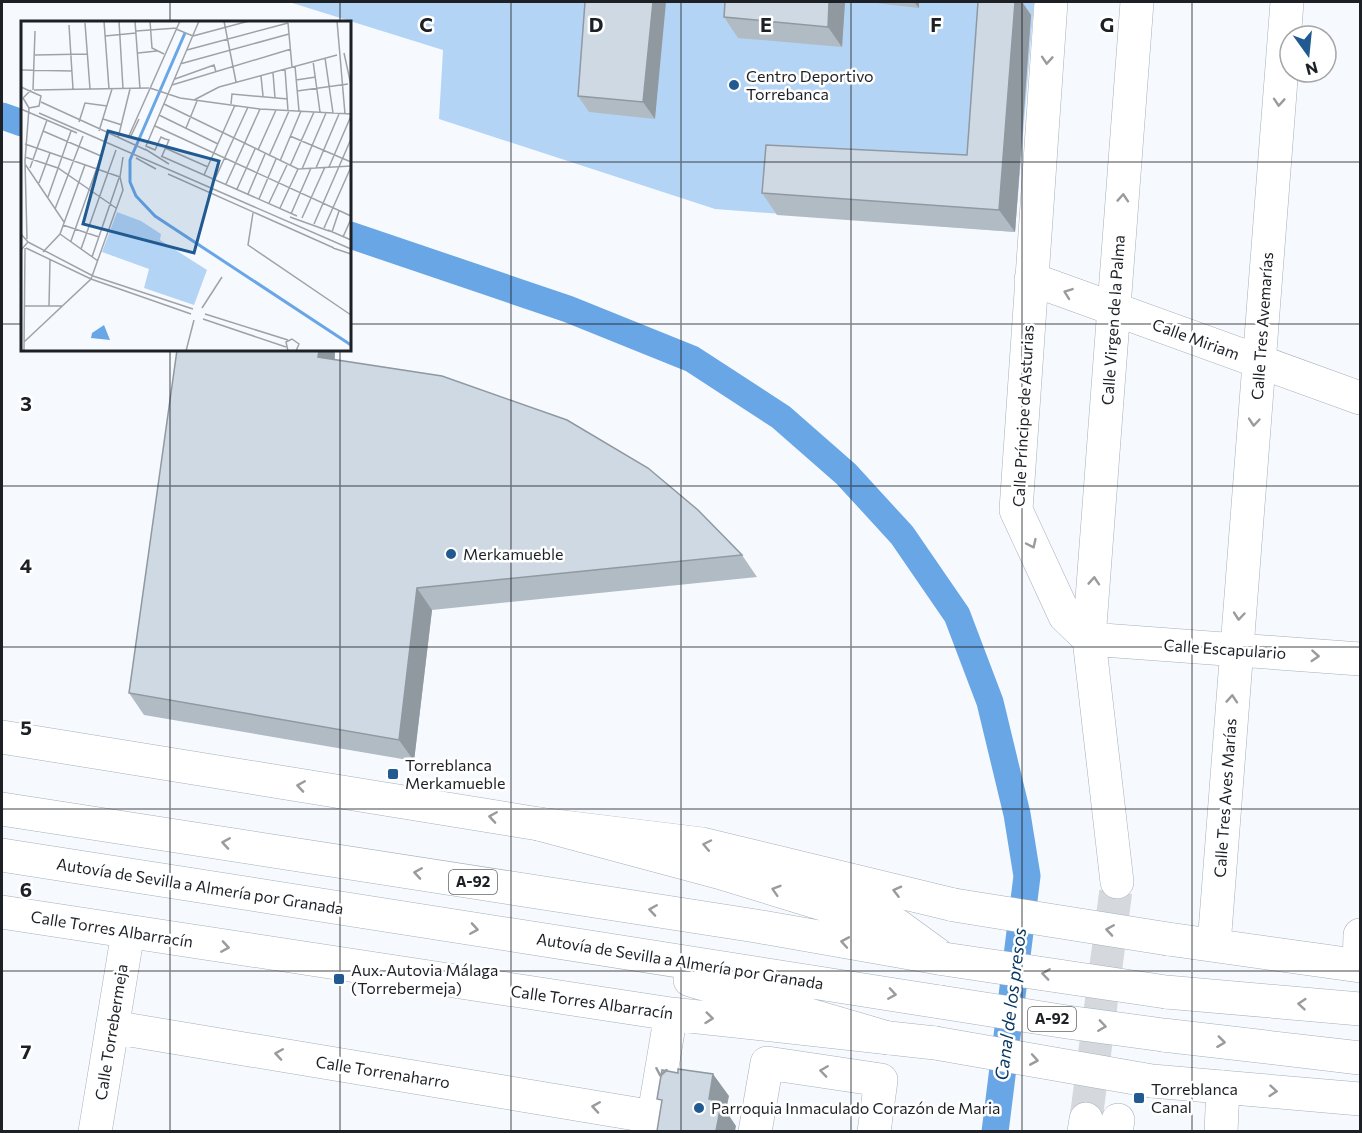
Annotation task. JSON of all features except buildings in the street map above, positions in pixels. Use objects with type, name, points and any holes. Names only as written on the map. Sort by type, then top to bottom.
[{"type":"main road","name":"Calle Príncipe de Asturias","points":[[1052,2],[1016,510],[1065,616],[1089,639]]},
{"type":"main road","name":"Calle Virgen de la Palma","points":[[1089,639],[1137,2]]},
{"type":"main road","name":"Calle Tres Avemarías","points":[[1236,650],[1287,2]]},
{"type":"main road","name":"Calle Miriam","points":[[1031,279],[1360,398]]},
{"type":"main road","name":"Calle Escapulario","points":[[1089,639],[1360,659]]},
{"type":"main road","points":[[1089,639],[1117,882]]},
{"type":"main road","name":"Calle Tres Aves Marías","points":[[1214,945],[1236,650]]},
{"type":"main road","points":[[2,737],[539,825],[702,844],[954,905],[1214,945],[1360,956]]},
{"type":"main road","name":"A-92","points":[[2,809],[756,926],[944,959],[1166,992],[1360,1009]]},
{"type":"main road","points":[[539,825],[718,872],[839,909],[894,923],[944,959]]},
{"type":"main road","name":"Autovía de Sevilla a Almería por Granada","points":[[2,855],[1067,1022],[1360,1058]]},
{"type":"main road","name":"Calle Torres Albarracín","points":[[2,912],[671,1014],[935,1043],[1152,1081],[1360,1099]]},
{"type":"main road","name":"Calle Torrebermeja","points":[[95,1131],[128,932]]},
{"type":"main road","points":[[565,943],[888,1038]]},
{"type":"main road","points":[[652,1124],[671,1014]]},
{"type":"main road","name":"Calle Torrenaharro","points":[[112,1026],[652,1124]]},
{"type":"main road","points":[[755,1131],[766,1063],[881,1080],[874,1131]]},
{"type":"main road","points":[[1221,1131],[1223,1087]]},
{"type":"shaded area","name":"Centro Deportivo Torrebanca","points":[[289,2],[1034,2],[1015,232],[715,209],[439,119],[443,50]]},
{"type":"waterway","points":[[2,116],[21,123]]},
{"type":"waterway","name":"Canal de los presos","points":[[351,235],[568,309],[692,359],[781,417],[846,474],[902,535],[957,615],[990,702],[1017,814],[1027,876],[995,1132]]},
{"type":"tunnel","points":[[1086,1119],[1117,882]]},
{"type":"place","name":"Centro Deportivo Torrebanca","points":[[734,85]]},
{"type":"place","name":"Merkamueble","points":[[451,554]]},
{"type":"place","name":"Torreblanca Merkamueble","points":[[393,774]]},
{"type":"place","name":"Aux. Autovia Málaga (Torrebermeja)","points":[[339,979]]},
{"type":"place","name":"Torreblanca Canal","points":[[1139,1098]]},
{"type":"place","name":"Parroquia Inmaculado Corazón de Maria","points":[[699,1108]]}]
